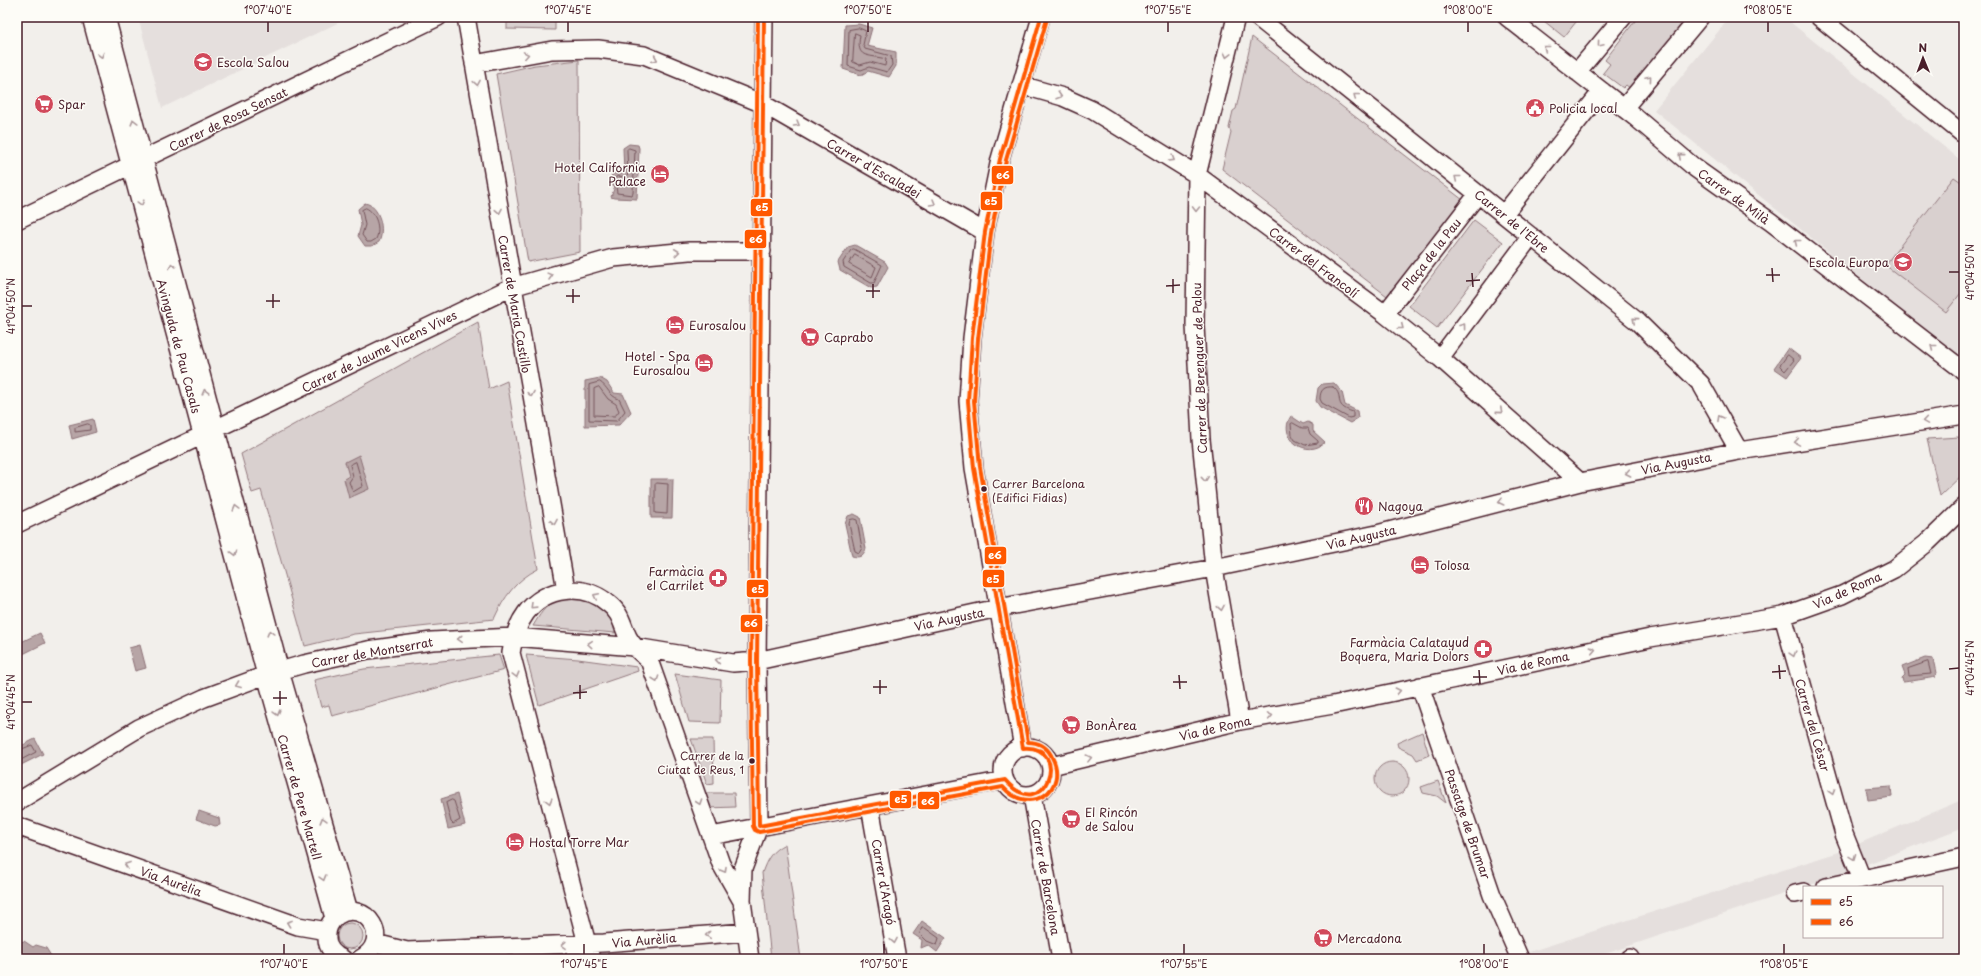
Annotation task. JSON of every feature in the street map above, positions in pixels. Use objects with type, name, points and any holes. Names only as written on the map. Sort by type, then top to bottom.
[{"type":"street","name":"Avinguda de Pau Casals","points":[[91,17],[138,163]]},
{"type":"street","name":"Avinguda de Pau Casals","points":[[106,17],[138,163],[273,673]]},
{"type":"street","name":"Carrer de Rosa Sensat","points":[[17,220],[138,163],[438,17]]},
{"type":"street","name":"Carrer de Maria Castillo","points":[[466,17],[566,590]]},
{"type":"street","points":[[750,959],[742,901],[743,868],[759,826],[757,661],[764,17]]},
{"type":"street","points":[[1023,748],[974,468],[968,401],[972,338],[985,232],[1000,159],[1041,17]]},
{"type":"street","name":"Carrer de Berenguer de Palou","points":[[1236,17],[1197,175],[1195,325],[1200,439],[1214,568],[1240,721]]},
{"type":"street","name":"Carrer de l'Ebre","points":[[1257,17],[1638,322],[1701,384],[1739,452]]},
{"type":"street","name":"Carrer de Milà","points":[[1507,17],[1624,108],[1695,168],[1771,222],[1964,371]]},
{"type":"street","points":[[1577,72],[1623,17]]},
{"type":"street","points":[[1624,108],[1700,17]]},
{"type":"street","points":[[1819,17],[1964,135]]},
{"type":"street","name":"Carrer d'Escaladei","points":[[474,64],[552,50],[598,49],[644,55],[763,104],[985,232]]},
{"type":"street","name":"Carrer del Francolí","points":[[1021,85],[1063,97],[1092,110],[1197,175],[1384,314],[1440,358],[1580,482]]},
{"type":"street","points":[[1504,214],[1602,91]]},
{"type":"street","name":"Plaça de la Pau","points":[[1384,314],[1478,194]]},
{"type":"street","points":[[1440,358],[1531,236]]},
{"type":"street","name":"Carrer de Jaume Vicens Vives","points":[[17,524],[512,287],[613,258],[689,250],[762,251]]},
{"type":"street","name":"Via Augusta","points":[[757,661],[998,608],[1214,568],[1376,534],[1580,482],[1739,452],[1964,415]]},
{"type":"street","name":"Via de Roma","points":[[1051,766],[1240,721],[1333,705],[1650,638],[1783,616],[1842,595],[1894,569],[1928,542],[1964,507]]},
{"type":"street","points":[[588,952],[511,653],[514,637],[522,619],[531,607],[550,594],[566,590],[589,592],[609,604],[620,616],[628,637],[635,647],[649,660],[721,864],[742,901]]},
{"type":"street","name":"Carrer del Cèsar","points":[[1783,616],[1844,834],[1862,879]]},
{"type":"street","name":"Carrer de Montserrat","points":[[17,802],[139,728],[204,698],[273,673],[304,664],[368,650],[430,641],[484,637],[514,637],[635,647],[733,663],[757,661]]},
{"type":"street","name":"Carrer de Pere Martell","points":[[273,673],[337,920]]},
{"type":"street","name":"Passatge de Brumar","points":[[1420,686],[1492,895],[1520,959]]},
{"type":"street","points":[[1023,748],[1037,749],[1048,759],[1051,766],[1051,773],[1045,787],[1032,795],[1025,795],[1013,790],[1005,780],[1004,766],[1006,760],[1016,750],[1023,748]]},
{"type":"street","points":[[711,836],[1005,780]]},
{"type":"street","name":"Carrer de Barcelona","points":[[1032,795],[1061,959]]},
{"type":"street","name":"Carrer d'Aragó","points":[[870,806],[897,959]]},
{"type":"street","name":"Via Aurèlia","points":[[17,826],[298,926],[364,915],[370,920],[376,935],[375,943],[407,951],[588,952],[746,932]]},
{"type":"street","points":[[1830,886],[1964,857]]},
{"type":"street","points":[[337,920],[329,946],[338,958]]},
{"type":"street","points":[[360,959],[369,953],[375,943]]},
{"type":"shaded area","name":"Escola Salou","points":[[138,17],[350,17],[162,108]]},
{"type":"shaded area","points":[[507,17],[555,17],[555,30],[507,29]]},
{"type":"shaded area","points":[[1539,17],[1580,17],[1564,37]]},
{"type":"shaded area","points":[[1638,17],[1689,17],[1631,89],[1626,85],[1623,88],[1603,73],[1610,64],[1605,60]]},
{"type":"shaded area","name":"Escola Europa","points":[[1730,17],[1784,17],[1964,163],[1964,362],[1654,110]]},
{"type":"shaded area","points":[[1252,37],[1463,200],[1387,296],[1222,169],[1231,132],[1229,128],[1233,111],[1236,109]]},
{"type":"shaded area","points":[[579,60],[580,252],[528,262],[496,74],[535,65]]},
{"type":"shaded area","points":[[1954,177],[1964,184],[1964,289],[1946,312],[1885,265]]},
{"type":"shaded area","points":[[1474,220],[1503,242],[1437,328],[1409,306]]},
{"type":"shaded area","points":[[478,322],[489,389],[507,381],[538,569],[523,578],[517,584],[502,603],[494,619],[354,634],[305,646],[261,490],[252,493],[241,454]]},
{"type":"shaded area","points":[[1959,437],[1964,445],[1964,473],[1940,496],[1927,439]]},
{"type":"shaded area","points":[[580,596],[597,604],[611,614],[615,633],[533,626],[542,611],[547,606],[563,598]]},
{"type":"shaded area","points":[[499,655],[504,670],[332,716],[329,705],[321,707],[314,680],[364,669]]},
{"type":"shaded area","points":[[526,655],[578,659],[637,667],[638,671],[539,705]]},
{"type":"shaded area","points":[[675,674],[721,680],[720,723],[689,722]]},
{"type":"shaded area","points":[[1422,732],[1429,755],[1417,760],[1413,754],[1398,747],[1397,743]]},
{"type":"shaded area","points":[[691,739],[713,739],[714,783],[707,784]]},
{"type":"shaded area","points":[[1389,762],[1395,762],[1404,767],[1408,773],[1408,785],[1404,791],[1395,796],[1389,796],[1380,791],[1375,782],[1375,776],[1380,767]]},
{"type":"shaded area","points":[[1438,781],[1446,803],[1437,796],[1423,793],[1421,787]]},
{"type":"shaded area","points":[[704,793],[734,793],[735,807],[708,808]]},
{"type":"shaded area","points":[[1964,799],[1964,827],[1828,879],[1803,886],[1803,887],[1590,959],[1527,959],[1529,952],[1839,852]]},
{"type":"shaded area","points":[[785,844],[801,959],[771,959],[762,873],[770,856]]},
{"type":"shaded area","points":[[350,923],[359,927],[363,936],[359,945],[350,949],[341,945],[337,936],[341,927]]},
{"type":"water","points":[[859,24],[872,28],[867,46],[896,52],[896,66],[889,77],[868,71],[861,75],[843,69],[845,25]]},
{"type":"water","points":[[629,144],[638,145],[639,148],[637,199],[614,198],[611,197],[614,189],[611,177],[613,173],[624,173],[623,148]]},
{"type":"water","points":[[365,203],[370,205],[378,213],[381,225],[381,237],[379,242],[372,246],[365,246],[358,236],[361,225],[358,209]]},
{"type":"water","points":[[855,245],[885,262],[888,267],[877,287],[871,288],[840,270],[838,262],[848,247]]},
{"type":"water","points":[[1788,348],[1801,358],[1787,377],[1774,368]]},
{"type":"water","points":[[600,378],[607,382],[614,393],[623,394],[631,412],[619,425],[585,426],[585,381]]},
{"type":"water","points":[[1334,383],[1342,392],[1345,405],[1357,411],[1358,418],[1350,423],[1320,407],[1316,401],[1318,388],[1322,384]]},
{"type":"water","points":[[1291,416],[1303,424],[1308,422],[1313,425],[1313,431],[1325,442],[1318,447],[1310,449],[1296,444],[1291,439],[1288,432],[1287,424]]},
{"type":"water","points":[[93,419],[96,432],[72,439],[69,425]]},
{"type":"water","points":[[359,455],[369,489],[349,498],[344,479],[349,476],[345,462]]},
{"type":"water","points":[[651,479],[673,479],[672,518],[651,518]]},
{"type":"water","points":[[854,514],[860,517],[866,549],[859,557],[852,556],[845,524],[848,516]]},
{"type":"water","points":[[40,633],[45,643],[19,656],[17,644]]},
{"type":"water","points":[[140,645],[146,668],[135,671],[129,648]]},
{"type":"water","points":[[1925,658],[1933,659],[1936,673],[1935,677],[1903,682],[1902,678],[1905,675],[1902,667]]},
{"type":"water","points":[[35,739],[43,754],[17,767],[17,748]]},
{"type":"water","points":[[1891,786],[1892,797],[1868,800],[1866,788]]},
{"type":"water","points":[[457,794],[465,825],[448,829],[441,799]]},
{"type":"water","points":[[199,811],[219,818],[220,825],[215,826],[196,819]]},
{"type":"water","points":[[922,921],[946,938],[937,952],[928,945],[921,948],[922,940],[913,934]]},
{"type":"water","points":[[24,941],[33,947],[36,945],[46,948],[53,959],[17,959],[17,943]]},
{"type":"transit line","name":"e6","points":[[758,17],[751,661],[753,826],[755,830],[759,832],[1003,787],[1013,796],[1024,800],[1035,799],[1044,795],[1051,788],[1056,779],[1056,768],[1047,749],[1041,745],[1028,742],[980,467],[974,401],[978,339],[991,233],[1006,160],[1047,19]]},
{"type":"transit line","name":"e5","points":[[764,17],[757,661],[759,826],[1005,780],[1019,792],[1032,794],[1041,789],[1048,780],[1050,769],[1047,758],[1038,750],[1023,748],[974,468],[968,401],[972,338],[985,232],[1000,159],[1041,17]]},
{"type":"place","name":"Escola Salou","points":[[203,62]]},
{"type":"place","name":"Spar","points":[[44,104]]},
{"type":"place","name":"Policia local","points":[[1535,108]]},
{"type":"place","name":"Hotel California Palace","points":[[660,174]]},
{"type":"place","name":"Escola Europa","points":[[1903,262]]},
{"type":"place","name":"Eurosalou","points":[[675,325]]},
{"type":"place","name":"Caprabo","points":[[810,337]]},
{"type":"place","name":"Hotel - Spa Eurosalou","points":[[704,363]]},
{"type":"place","name":"Carrer Barcelona (Edifici Fidias)","points":[[984,489]]},
{"type":"place","name":"Nagoya","points":[[1364,506]]},
{"type":"place","name":"Tolosa","points":[[1420,565]]},
{"type":"place","name":"Farmàcia el Carrilet","points":[[718,578]]},
{"type":"place","name":"Farmàcia Calatayud Boquera, Maria Dolors","points":[[1483,649]]},
{"type":"place","name":"BonÀrea","points":[[1071,725]]},
{"type":"place","name":"Carrer de la Ciutat de Reus, 1","points":[[752,761]]},
{"type":"place","name":"El Rincón de Salou","points":[[1071,819]]},
{"type":"place","name":"Hostal Torre Mar","points":[[515,842]]},
{"type":"place","name":"Mercadona","points":[[1323,938]]}]
